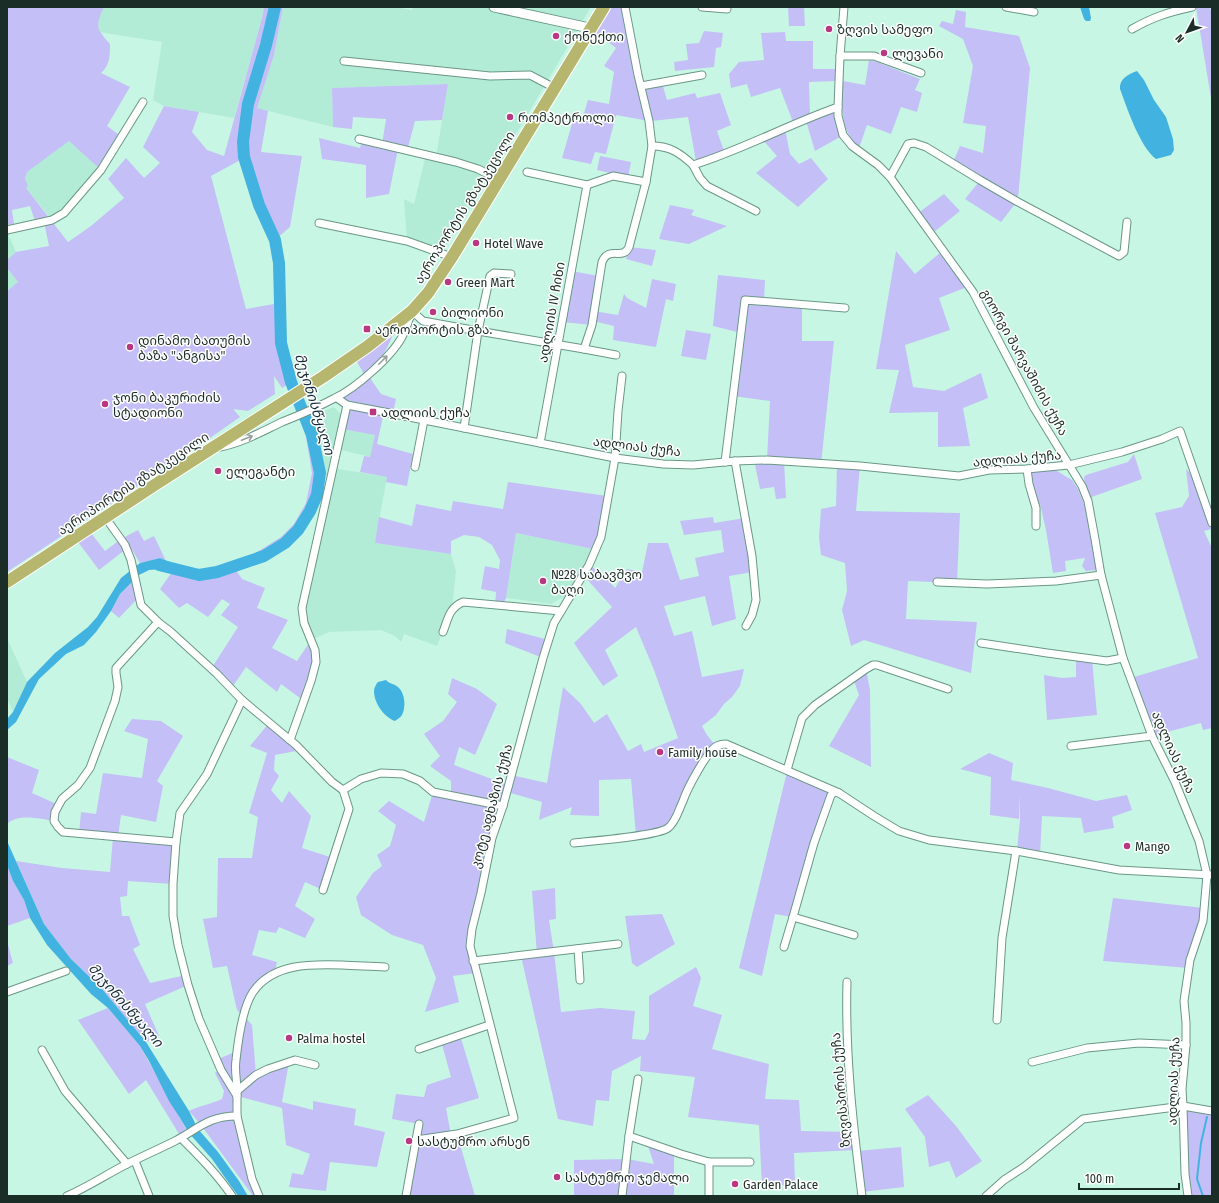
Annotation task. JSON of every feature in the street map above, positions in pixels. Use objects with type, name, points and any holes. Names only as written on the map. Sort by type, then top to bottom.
[{"type":"highway","name":"აეროპორტის გზატკეცილი","points":[[7,582],[303,386],[350,359],[393,323],[423,290],[446,255],[597,7]]},
{"type":"highway","name":"აეროპორტის გზატკეცილი","points":[[393,323],[412,311],[428,293],[459,245],[514,152],[604,7]]},
{"type":"highway","name":"აეროპორტის გზატკეცილი","points":[[7,576],[120,501],[285,398]]},
{"type":"street","points":[[494,7],[585,27]]},
{"type":"street","points":[[584,349],[592,325],[602,262],[607,254],[620,254],[627,252],[646,182],[652,146],[649,121],[625,7]]},
{"type":"street","points":[[702,7],[727,9]]},
{"type":"street","name":"გიორგი შარვაშიძის ქუჩა","points":[[844,7],[838,107],[838,116],[843,135],[852,146],[878,165],[890,177],[973,292],[1034,408],[1069,465]]},
{"type":"street","points":[[1006,7],[1034,12]]},
{"type":"street","points":[[1132,29],[1173,9],[1192,7]]},
{"type":"street","points":[[840,56],[874,56],[921,73]]},
{"type":"street","points":[[344,60],[490,76],[530,76],[549,85]]},
{"type":"street","points":[[641,86],[702,75]]},
{"type":"street","points":[[7,230],[52,220],[64,213],[101,170],[143,102]]},
{"type":"street","points":[[693,165],[838,107]]},
{"type":"street","points":[[359,139],[456,162],[478,169],[494,177]]},
{"type":"street","points":[[890,177],[908,144],[914,143],[926,147],[1011,198],[1119,256],[1124,252],[1126,222]]},
{"type":"street","points":[[652,146],[662,146],[684,157],[693,165],[700,178],[707,186],[756,211]]},
{"type":"street","points":[[527,172],[587,185],[613,176],[646,182]]},
{"type":"street","name":"ადლიის IV ჩიხი","points":[[540,443],[587,185]]},
{"type":"street","points":[[319,223],[408,241],[446,255]]},
{"type":"street","points":[[464,428],[478,331],[490,276],[494,273],[512,274]]},
{"type":"street","points":[[725,462],[745,300],[845,308]]},
{"type":"street","points":[[210,449],[225,446],[241,440],[337,398],[368,375],[387,356],[401,337],[412,311],[423,321],[616,355]]},
{"type":"street","points":[[393,323],[401,337]]},
{"type":"street","name":"კოტე აფხაზის ქუჩა","points":[[416,1140],[457,1134],[514,1118],[473,961],[470,946],[472,929],[492,838],[503,806],[543,658],[554,623],[589,565],[601,536],[615,458],[622,376]]},
{"type":"street","name":"ადლიას ქუჩა","points":[[337,398],[347,405],[615,458],[663,464],[767,460],[860,466],[959,476],[989,470],[1027,469],[1069,465],[1082,486],[1088,501],[1101,576],[1123,658],[1152,736],[1180,792],[1199,841],[1209,875],[1203,921],[1190,960],[1184,1000],[1186,1045],[1182,1089],[1184,1174],[1188,1196]]},
{"type":"street","points":[[290,740],[312,681],[316,662],[315,650],[304,623],[302,608],[347,405]]},
{"type":"street","points":[[416,467],[424,420]]},
{"type":"street","points":[[1069,465],[1122,452],[1162,439],[1180,431],[1212,523]]},
{"type":"street","points":[[735,461],[752,556],[756,600],[752,615],[746,626]]},
{"type":"street","points":[[1027,469],[1029,484],[1036,508],[1036,526]]},
{"type":"street","points":[[105,517],[125,545],[131,560],[141,605],[217,674],[242,700],[296,745],[332,782],[343,790],[349,809],[323,890]]},
{"type":"street","points":[[937,582],[987,584],[1056,581],[1101,576]]},
{"type":"street","points":[[443,632],[452,609],[456,605],[463,602],[561,611]]},
{"type":"street","points":[[158,622],[118,664],[116,668],[118,687],[115,701],[90,768],[78,785],[62,799],[55,812],[54,821],[63,832],[176,842]]},
{"type":"street","points":[[981,643],[1108,661],[1123,658]]},
{"type":"street","points":[[787,770],[802,718],[815,705],[873,665],[877,665],[948,689]]},
{"type":"street","points":[[237,1094],[221,1070],[199,1019],[188,985],[178,945],[173,916],[173,884],[180,813],[207,774],[242,700]]},
{"type":"street","points":[[1071,746],[1152,736]]},
{"type":"street","points":[[574,843],[647,834],[668,828],[675,819],[683,799],[708,754],[716,746],[726,744],[839,793],[899,831],[929,840],[1016,851],[1119,870],[1209,875]]},
{"type":"street","points":[[343,790],[362,779],[381,773],[403,774],[420,781],[433,792],[503,806]]},
{"type":"street","points":[[784,948],[814,843],[831,796],[835,792],[839,793]]},
{"type":"street","points":[[998,1020],[1002,938],[1016,851]]},
{"type":"street","points":[[793,917],[854,935]]},
{"type":"street","points":[[473,961],[618,944]]},
{"type":"street","points":[[578,949],[580,980]]},
{"type":"street","points":[[259,1196],[252,1179],[236,1116],[236,1062],[238,1040],[244,1016],[252,994],[260,984],[274,975],[287,969],[304,965],[385,967]]},
{"type":"street","points":[[7,992],[66,971]]},
{"type":"street","name":"ზღვისპირის ქუჩა","points":[[847,982],[846,1014],[852,1113],[862,1196]]},
{"type":"street","points":[[419,1049],[489,1025]]},
{"type":"street","points":[[1032,1062],[1095,1047],[1139,1043],[1186,1045]]},
{"type":"street","points":[[42,1050],[66,1091],[127,1164]]},
{"type":"street","points":[[237,1094],[256,1075],[268,1069],[295,1060],[315,1065]]},
{"type":"street","points":[[622,1196],[638,1079]]},
{"type":"street","points":[[986,1196],[1004,1180],[1083,1119],[1183,1106],[1212,1111]]},
{"type":"street","points":[[67,1196],[78,1192],[134,1160],[152,1153],[181,1138],[201,1125],[217,1118],[236,1116]]},
{"type":"street","points":[[406,1196],[419,1124]]},
{"type":"street","points":[[629,1136],[709,1162],[750,1162]]},
{"type":"street","points":[[181,1138],[207,1163],[221,1179],[232,1196]]},
{"type":"street","points":[[134,1160],[149,1196]]},
{"type":"street","points":[[709,1162],[709,1196]]},
{"type":"shaded area","name":"დინამო ბათუმის ბაზა \"ანგისა\"","points":[[7,7],[104,7],[99,19],[98,27],[110,44],[110,52],[108,63],[101,73],[130,87],[107,126],[122,137],[101,170],[69,141],[27,172],[25,179],[28,186],[26,188],[68,242],[91,226],[124,198],[108,179],[126,158],[144,178],[160,163],[143,147],[164,106],[199,112],[192,132],[207,150],[224,156],[264,7],[283,7],[274,55],[257,108],[268,111],[261,152],[302,156],[290,227],[275,240],[259,205],[244,158],[211,176],[246,309],[280,303],[281,343],[291,382],[282,388],[274,376],[275,394],[248,411],[233,409],[240,417],[7,572],[7,291],[18,282],[7,268],[7,260],[16,252],[49,246],[44,222],[36,224],[30,206],[12,210],[14,224],[7,225]]},
{"type":"shaded area","points":[[104,7],[264,7],[234,118],[164,106],[153,100],[162,42],[99,32],[98,21]]},
{"type":"shaded area","points":[[283,7],[396,7],[412,10],[413,7],[494,7],[529,14],[531,7],[591,7],[581,24],[572,24],[577,31],[493,173],[479,170],[487,181],[444,249],[407,241],[404,199],[414,204],[426,155],[436,157],[448,84],[332,88],[333,127],[256,108],[274,55]]},
{"type":"shaded area","points":[[607,7],[621,7],[625,29],[629,30],[649,121],[616,115],[606,154],[595,152],[591,164],[562,158],[574,117],[582,120],[588,100],[609,104],[614,72],[604,66],[616,48],[592,30]]},
{"type":"shaded area","points":[[788,7],[804,7],[805,26],[789,26]]},
{"type":"shaded area","points":[[1196,7],[1210,7],[1212,16],[1212,104]]},
{"type":"shaded area","points":[[956,10],[966,12],[965,27],[1019,36],[1030,68],[1018,198],[954,160],[960,146],[983,153],[986,126],[963,123],[973,66],[963,39],[939,26],[942,21],[953,24]]},
{"type":"shaded area","points":[[704,31],[723,33],[721,47],[716,48],[714,67],[675,71],[674,62],[688,60],[686,44],[699,43]]},
{"type":"shaded area","points":[[785,32],[786,41],[813,41],[813,69],[837,69],[836,81],[809,82],[810,116],[793,122],[780,88],[751,97],[747,84],[731,88],[729,74],[739,62],[764,60],[761,33]]},
{"type":"shaded area","points":[[869,60],[920,79],[915,90],[922,93],[917,112],[901,107],[891,134],[867,125],[859,148],[848,133],[843,117],[843,81],[865,85]]},
{"type":"shaded area","points":[[662,83],[667,100],[695,93],[697,98],[720,93],[731,125],[717,131],[724,151],[696,161],[688,117],[652,121],[644,87]]},
{"type":"shaded area","points":[[448,84],[442,120],[415,121],[407,151],[398,149],[389,194],[366,198],[366,165],[322,159],[319,138],[360,148],[362,140],[382,145],[386,119],[353,117],[352,129],[333,127],[332,88]]},
{"type":"shaded area","points":[[832,110],[836,112],[840,137],[815,151],[806,121]]},
{"type":"shaded area","points":[[785,129],[790,154],[799,164],[811,158],[828,179],[798,207],[756,173],[777,156],[762,139]]},
{"type":"shaded area","points":[[69,140],[101,170],[52,220],[26,188],[25,179],[27,172]]},
{"type":"shaded area","points":[[600,156],[631,162],[628,177],[597,170]]},
{"type":"shaded area","points":[[978,183],[1015,204],[1001,222],[965,199]]},
{"type":"shaded area","points":[[944,194],[960,211],[934,232],[918,213]]},
{"type":"shaded area","points":[[670,205],[694,210],[691,215],[727,226],[689,244],[659,239]]},
{"type":"shaded area","points":[[7,231],[16,252],[7,260]]},
{"type":"shaded area","points":[[629,247],[656,250],[652,266],[626,259]]},
{"type":"shaded area","points":[[896,251],[915,274],[941,252],[967,287],[939,298],[950,330],[905,345],[913,387],[944,391],[981,373],[988,398],[963,408],[970,446],[938,447],[938,412],[889,413],[899,370],[876,369]]},
{"type":"shaded area","points":[[7,268],[18,282],[7,291]]},
{"type":"shaded area","points":[[571,271],[599,276],[594,311],[618,315],[624,294],[627,298],[646,308],[652,279],[676,284],[673,301],[666,299],[656,347],[613,340],[614,326],[593,321],[592,325],[562,322]]},
{"type":"shaded area","points":[[718,275],[765,280],[764,301],[802,304],[802,341],[834,341],[821,464],[784,461],[786,498],[776,499],[774,487],[760,489],[754,460],[767,460],[770,401],[733,396],[741,333],[713,326]]},
{"type":"shaded area","points":[[394,329],[390,342],[383,354],[364,374],[356,360]]},
{"type":"shaded area","points":[[686,330],[711,334],[706,360],[681,356]]},
{"type":"shaded area","points":[[368,375],[381,394],[396,399],[393,413],[384,412],[377,444],[413,454],[407,486],[386,482],[387,477],[360,472],[364,456],[370,457],[375,435],[342,429],[347,405],[337,398]]},
{"type":"shaded area","points":[[334,407],[342,416],[330,476],[320,473],[312,435],[306,419]]},
{"type":"shaded area","points":[[306,419],[318,460],[320,473],[319,488],[310,512],[297,532],[282,545],[261,558],[234,567],[242,579],[265,588],[257,608],[288,620],[272,648],[297,661],[311,640],[316,662],[304,701],[281,684],[277,692],[246,667],[231,689],[211,669],[238,627],[221,615],[230,604],[222,599],[208,617],[187,603],[179,608],[160,589],[177,565],[199,575],[217,572],[233,567],[281,537],[294,524],[306,503],[312,473],[305,431]]},
{"type":"shaded area","points":[[342,429],[375,435],[370,457],[337,449]]},
{"type":"shaded area","points":[[1134,454],[1142,479],[1089,498],[1085,490],[1084,477],[1086,475],[1128,462]]},
{"type":"shaded area","points":[[837,465],[860,466],[856,511],[960,513],[957,583],[908,581],[906,619],[977,622],[971,673],[864,640],[851,646],[842,610],[847,591],[845,563],[821,555],[819,538],[821,509],[836,506]]},
{"type":"shaded area","points":[[333,468],[387,477],[375,543],[451,554],[456,571],[452,609],[437,646],[404,634],[401,642],[395,636],[381,630],[329,632],[311,640],[302,608]]},
{"type":"shaded area","points":[[1186,469],[1192,475],[1212,529],[1204,531],[1212,548],[1212,728],[1203,730],[1201,723],[1152,736],[1134,677],[1198,658],[1155,513],[1182,507],[1189,496]]},
{"type":"shaded area","points":[[1037,470],[1057,471],[1072,480],[1078,489],[1088,514],[1096,570],[1086,571],[1082,566],[1085,558],[1065,561],[1066,571],[1053,573],[1040,504],[1037,505],[1032,484],[1031,472]]},
{"type":"shaded area","points":[[508,482],[607,496],[600,528],[593,549],[516,533],[506,598],[502,606],[495,605],[496,592],[481,589],[485,566],[499,569],[500,560],[492,545],[479,537],[464,535],[451,541],[451,554],[375,543],[379,517],[412,526],[416,504],[451,511],[453,501],[503,509]]},
{"type":"shaded area","points":[[713,517],[714,523],[745,518],[753,572],[729,576],[736,619],[712,626],[705,596],[664,606],[674,636],[692,631],[702,677],[744,669],[740,686],[732,697],[724,704],[716,715],[702,726],[716,746],[708,754],[668,828],[636,835],[631,779],[599,780],[599,816],[570,815],[572,807],[539,820],[542,802],[507,792],[492,838],[470,946],[476,973],[453,976],[459,1002],[425,1012],[436,978],[423,945],[392,935],[361,915],[356,897],[373,873],[382,866],[377,855],[390,846],[396,825],[378,811],[389,801],[424,822],[433,792],[451,795],[451,781],[430,766],[440,756],[424,734],[443,721],[457,702],[448,694],[452,678],[477,689],[497,704],[475,755],[459,747],[454,765],[508,785],[511,775],[547,783],[563,687],[581,704],[594,723],[607,714],[628,751],[641,744],[644,752],[678,738],[654,670],[636,627],[605,650],[618,676],[603,686],[574,643],[612,607],[583,575],[589,565],[603,575],[615,588],[627,569],[642,572],[648,543],[668,543],[680,580],[699,576],[695,558],[724,552],[721,530],[684,535],[680,521]]},
{"type":"shaded area","points":[[138,530],[144,541],[154,536],[166,561],[160,558],[140,563],[130,546],[99,570],[78,542],[91,533],[105,551],[121,539]]},
{"type":"shaded area","name":"№28 საბავშვო ბაღი","points":[[516,533],[593,549],[586,567],[569,594],[551,604],[506,598]]},
{"type":"shaded area","points":[[139,575],[137,588],[139,597],[119,618],[111,611],[120,594]]},
{"type":"shaded area","points":[[507,629],[549,640],[543,658],[505,643]]},
{"type":"shaded area","points":[[7,638],[27,682],[13,712],[7,699]]},
{"type":"shaded area","points":[[1076,657],[1092,659],[1097,715],[1047,720],[1044,675],[1062,678],[1076,677]]},
{"type":"shaded area","points":[[866,669],[870,690],[871,767],[829,746],[859,695],[853,678]]},
{"type":"shaded area","points":[[132,719],[161,721],[183,736],[157,781],[163,786],[156,822],[121,815],[118,837],[176,842],[173,884],[128,881],[127,896],[120,897],[122,916],[129,916],[140,945],[133,949],[150,983],[186,975],[188,985],[145,1004],[159,1036],[146,1042],[102,989],[71,959],[44,924],[16,861],[62,868],[110,872],[113,837],[79,834],[81,812],[96,814],[103,773],[142,778],[148,739],[124,731]]},
{"type":"shaded area","points":[[269,723],[301,750],[275,755],[274,770],[279,776],[271,790],[282,803],[289,791],[311,816],[302,848],[333,858],[323,890],[305,882],[295,906],[315,919],[305,938],[279,927],[276,933],[259,930],[252,955],[277,962],[274,975],[260,984],[244,1016],[252,1025],[256,1075],[289,1062],[282,1102],[313,1110],[313,1101],[356,1109],[354,1125],[385,1132],[377,1167],[330,1162],[326,1191],[289,1187],[292,1173],[303,1175],[310,1154],[286,1145],[282,1108],[237,1096],[237,1116],[259,1196],[253,1196],[189,1111],[222,1099],[224,1091],[215,1073],[220,1070],[216,1060],[237,1051],[244,1017],[237,1010],[227,966],[213,968],[203,919],[217,917],[218,858],[252,858],[258,817],[249,813],[267,753],[250,746]]},
{"type":"shaded area","points":[[989,753],[1013,763],[1011,780],[1096,801],[1127,795],[1132,810],[1112,817],[1114,828],[1084,833],[1081,818],[1042,816],[1040,855],[1017,850],[1020,820],[1020,794],[1019,819],[990,815],[991,777],[960,769]]},
{"type":"shaded area","points":[[7,757],[39,770],[32,793],[59,805],[54,821],[36,818],[23,818],[7,824]]},
{"type":"shaded area","points":[[787,772],[839,794],[830,796],[792,917],[775,914],[762,976],[739,968]]},
{"type":"shaded area","points":[[7,865],[13,881],[24,900],[30,918],[7,926]]},
{"type":"shaded area","points":[[555,888],[556,919],[549,920],[561,1012],[600,1008],[635,1011],[632,1039],[645,1040],[649,1032],[649,996],[696,967],[701,978],[693,1006],[722,1015],[712,1049],[769,1064],[765,1099],[799,1100],[801,1131],[854,1132],[857,1150],[794,1153],[795,1184],[762,1187],[759,1125],[688,1117],[695,1077],[640,1071],[641,1056],[612,1071],[609,1101],[596,1100],[593,1126],[558,1119],[521,956],[537,954],[532,891]]},
{"type":"shaded area","points":[[1113,898],[1204,908],[1189,968],[1103,961]]},
{"type":"shaded area","points":[[662,914],[675,944],[637,967],[632,963],[625,916]]},
{"type":"shaded area","points":[[7,941],[13,963],[7,966]]},
{"type":"shaded area","points":[[108,1008],[140,1046],[186,1129],[179,1134],[146,1080],[129,1094],[78,1020]]},
{"type":"shaded area","points":[[460,1035],[479,1098],[446,1108],[451,1135],[457,1134],[475,1196],[406,1196],[419,1124],[392,1119],[396,1094],[424,1097],[427,1085],[451,1077],[441,1041]]},
{"type":"shaded area","points":[[928,1095],[956,1126],[982,1161],[956,1178],[949,1161],[929,1167],[925,1137],[905,1109]]},
{"type":"shaded area","points":[[1183,1106],[1212,1111],[1212,1196],[1188,1196]]},
{"type":"shaded area","points":[[647,1143],[674,1151],[674,1196],[574,1196],[574,1160],[627,1159],[654,1164]]},
{"type":"shaded area","points":[[901,1147],[904,1187],[862,1192],[857,1151]]},
{"type":"water","points":[[1080,7],[1089,7],[1091,18],[1090,21],[1086,21],[1084,19]]},
{"type":"water","points":[[1137,71],[1166,117],[1173,139],[1174,150],[1171,155],[1156,159],[1139,137],[1130,116],[1120,89],[1120,85],[1125,77]]},
{"type":"water","points":[[160,558],[177,565],[173,572],[163,569],[149,570],[139,575],[120,594],[111,611],[96,632],[84,645],[66,654],[39,679],[16,722],[7,730],[7,719],[13,712],[27,682],[55,653],[88,627],[97,617],[121,578],[140,563]]},
{"type":"water","points":[[386,680],[398,687],[404,697],[403,712],[395,721],[380,709],[374,696],[374,689],[377,683]]},
{"type":"water","points":[[7,841],[44,924],[71,959],[102,989],[146,1042],[189,1111],[198,1129],[218,1152],[248,1196],[238,1196],[212,1159],[189,1133],[169,1101],[140,1046],[108,1008],[91,994],[47,945],[30,918],[24,900],[13,881],[7,865]]},
{"type":"waterway","name":"მეჯინისწყალი","points":[[159,565],[199,575],[217,572],[264,556],[285,543],[298,530],[310,511],[317,495],[320,473],[312,435],[291,382],[281,343],[279,263],[275,240],[259,205],[244,157],[243,142],[248,104],[266,45],[275,7]]},
{"type":"waterway","points":[[1203,1196],[1197,1179],[1201,1143],[1207,1117]]},
{"type":"place","name":"ზღვის სამეფო","points":[[829,29]]},
{"type":"place","name":"ქონექთი","points":[[556,36]]},
{"type":"place","name":"ლევანი","points":[[884,53]]},
{"type":"place","name":"რომპეტროლი","points":[[510,117]]},
{"type":"place","name":"Hotel Wave","points":[[476,243]]},
{"type":"place","name":"Green Mart","points":[[448,282]]},
{"type":"place","name":"ბილიონი","points":[[433,312]]},
{"type":"place","name":"აეროპორტის გზა.","points":[[367,329]]},
{"type":"place","name":"დინამო ბათუმის ბაზა \"ანგისა\"","points":[[130,347]]},
{"type":"place","name":"ჯონი ბაკურიძის სტადიონი","points":[[105,404]]},
{"type":"place","name":"ადლიის ქუჩა","points":[[373,412]]},
{"type":"place","name":"ელეგანტი","points":[[218,471]]},
{"type":"place","name":"№28 საბავშვო ბაღი","points":[[543,581]]},
{"type":"place","name":"Family house","points":[[660,752]]},
{"type":"place","name":"Mango","points":[[1127,846]]},
{"type":"place","name":"Palma hostel","points":[[289,1038]]},
{"type":"place","name":"სასტუმრო არსენ","points":[[409,1141]]},
{"type":"place","name":"სასტუმრო ჯემალი","points":[[557,1177]]},
{"type":"place","name":"Garden Palace","points":[[735,1184]]}]
